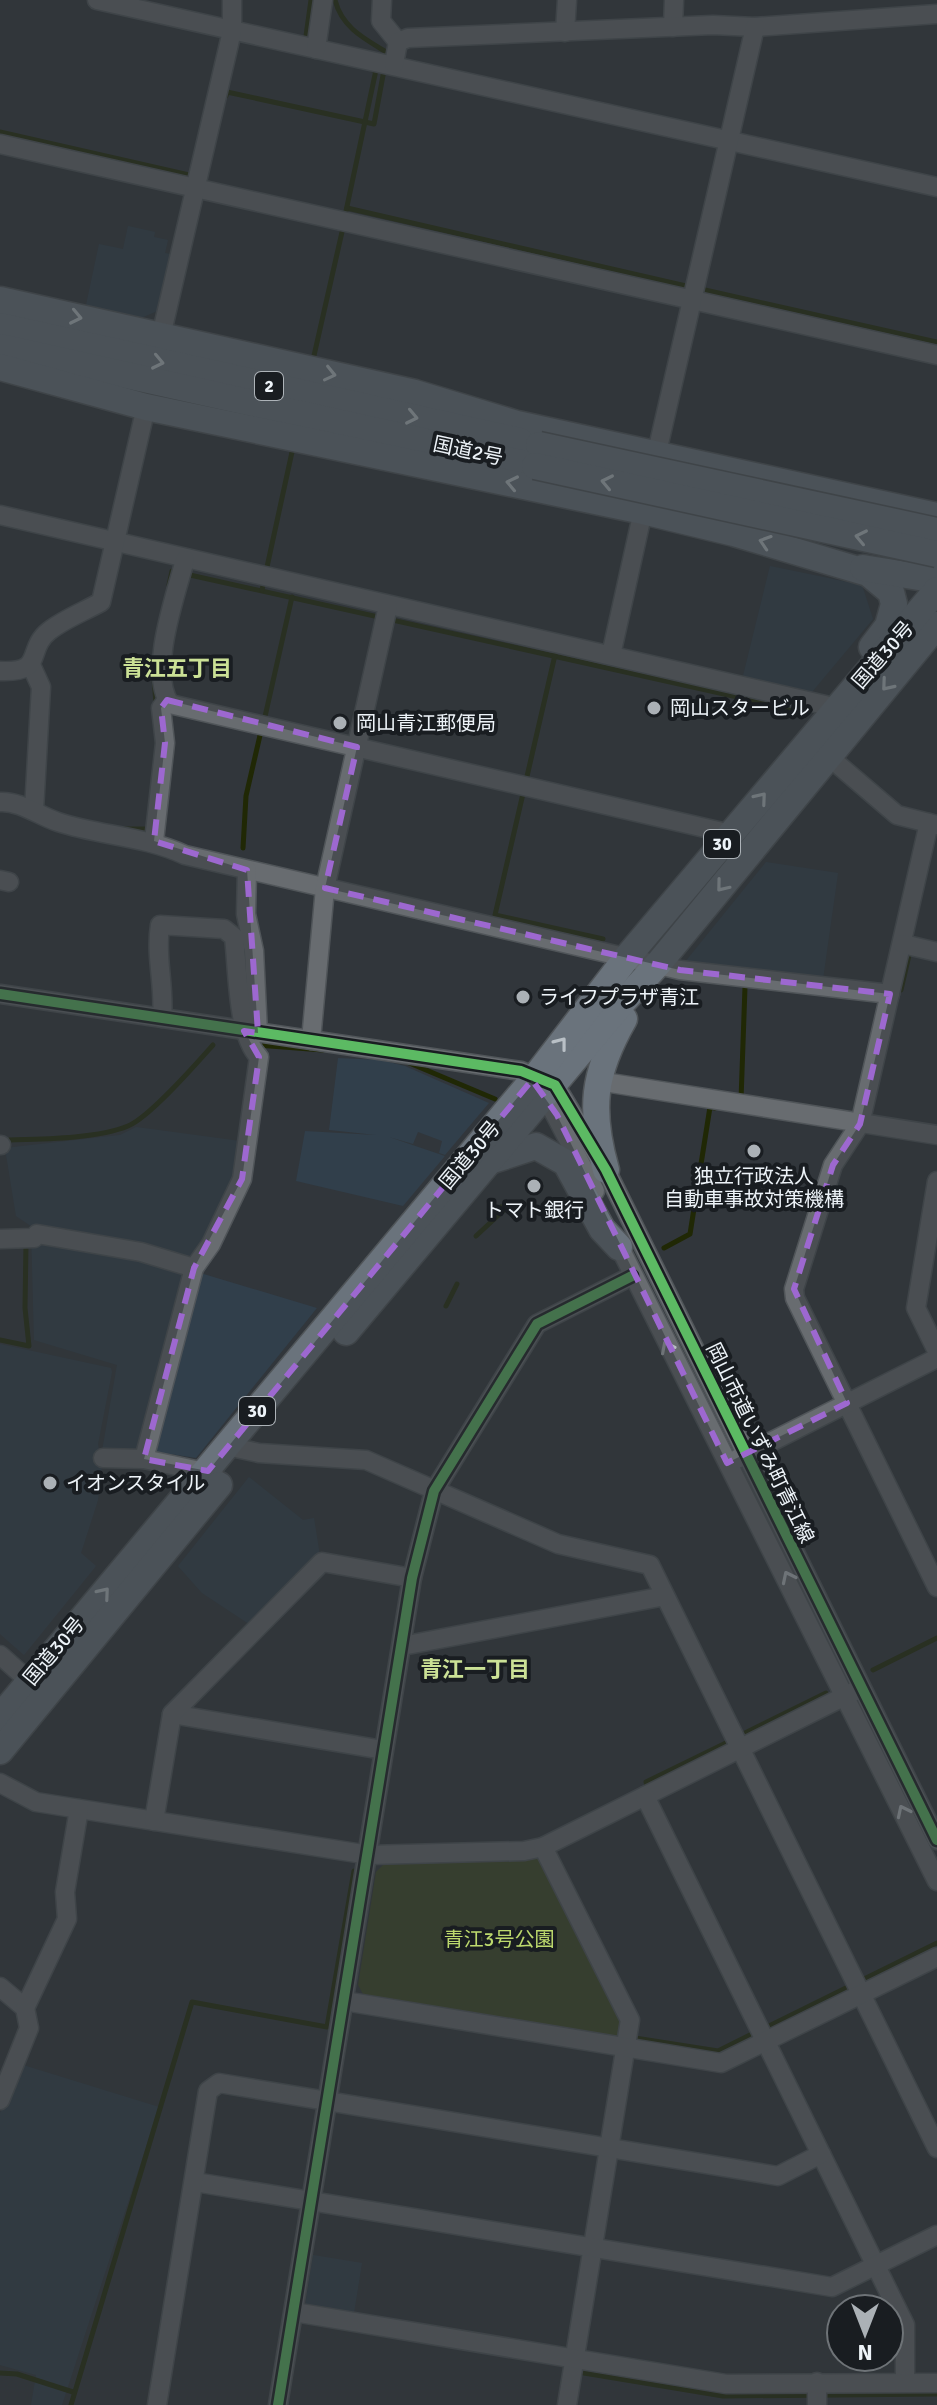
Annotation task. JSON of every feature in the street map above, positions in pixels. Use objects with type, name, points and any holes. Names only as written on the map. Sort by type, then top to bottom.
[{"type":"highway","points":[[0,300],[415,393],[517,424],[937,516]]},
{"type":"highway","points":[[0,314],[20,319],[51,338]]},
{"type":"highway","name":"国道2号","points":[[0,326],[937,554]]},
{"type":"highway","name":"国道2号","points":[[0,347],[381,433],[537,456],[937,531]]},
{"type":"highway","points":[[0,367],[146,407],[643,511],[868,573],[891,592],[894,604],[888,626],[852,673],[838,708]]},
{"type":"highway","points":[[32,374],[94,382],[274,421],[381,433]]},
{"type":"highway","points":[[840,564],[937,580]]},
{"type":"highway","name":"国道30号","points":[[236,1448],[490,1162],[545,1086],[628,956],[937,590]]},
{"type":"highway","name":"国道30号","points":[[0,1751],[38,1688],[236,1448],[545,1086],[653,971],[937,625]]},
{"type":"highway","points":[[606,1170],[594,1121],[598,1081],[613,1038],[653,971]]},
{"type":"highway","points":[[490,1162],[536,1146],[557,1155],[566,1163],[602,1229],[619,1247]]},
{"type":"highway","name":"国道30号","points":[[0,1717],[38,1688]]},
{"type":"street","points":[[97,0],[937,187]]},
{"type":"street","points":[[161,336],[193,186],[232,31],[232,0]]},
{"type":"street","points":[[308,47],[323,0]]},
{"type":"street","points":[[382,0],[381,21],[394,38]]},
{"type":"street","points":[[565,27],[567,0]]},
{"type":"street","points":[[394,38],[673,17],[755,27],[864,10],[937,14]]},
{"type":"street","points":[[611,655],[755,27]]},
{"type":"street","points":[[388,63],[394,38]]},
{"type":"street","points":[[0,144],[937,355]]},
{"type":"street","points":[[0,671],[20,672],[31,665],[47,632],[101,602],[112,543],[146,407]]},
{"type":"street","points":[[0,515],[112,543],[183,568],[264,578],[387,614],[611,655],[838,708]]},
{"type":"street","points":[[183,568],[163,652],[161,691],[170,704],[731,834]]},
{"type":"street","points":[[311,1040],[325,888],[387,614]]},
{"type":"street","points":[[31,665],[41,687],[34,810]]},
{"type":"street","points":[[154,841],[165,743],[161,708],[167,700]]},
{"type":"street","points":[[828,756],[897,815],[933,824],[909,945],[890,994],[860,1124],[833,1165],[794,1289],[936,1584]]},
{"type":"street","points":[[0,802],[34,810],[58,822],[154,841],[185,855],[628,956],[653,971],[890,994]]},
{"type":"street","points":[[144,1459],[194,1268],[211,1244],[242,1179],[259,1057],[249,1047],[254,951],[246,914],[247,870]]},
{"type":"street","points":[[162,1018],[164,996],[157,949],[160,925],[224,929],[234,937],[251,1032]]},
{"type":"street","points":[[909,945],[937,952]]},
{"type":"street","points":[[0,994],[391,1050],[545,1086]]},
{"type":"street","points":[[598,1081],[937,1135]]},
{"type":"street","name":"岡山市道いずみ町青江線","points":[[545,1086],[606,1170],[746,1454],[937,1881]]},
{"type":"street","name":"岡山市道いずみ町青江線","points":[[545,1086],[632,1276],[727,1463],[937,1840]]},
{"type":"street","points":[[937,1181],[930,1274],[916,1308],[937,1351]]},
{"type":"street","points":[[0,1239],[34,1238],[37,1234],[141,1252],[194,1268]]},
{"type":"street","points":[[278,2405],[412,1578],[434,1491],[537,1324],[632,1276]]},
{"type":"street","points":[[727,1463],[937,1358]]},
{"type":"street","points":[[236,1448],[366,1460],[558,1544],[650,1565],[937,2148]]},
{"type":"street","points":[[103,1458],[144,1459],[216,1475]]},
{"type":"street","points":[[154,1821],[172,1714],[322,1562],[412,1578]]},
{"type":"street","points":[[402,1646],[665,1596]]},
{"type":"street","points":[[0,1655],[38,1688]]},
{"type":"street","points":[[0,1783],[36,1802],[369,1855],[524,1851],[543,1847],[649,1794],[737,1742],[854,1692]]},
{"type":"street","points":[[172,1714],[383,1750]]},
{"type":"street","points":[[649,1794],[762,2034],[905,2325],[905,2382]]},
{"type":"street","points":[[0,2100],[29,2028],[25,2008],[67,1919],[65,1892],[79,1809]]},
{"type":"street","points":[[543,1847],[630,2020],[604,2146],[592,2247],[567,2405]]},
{"type":"street","points":[[344,2001],[721,2063],[762,2034],[858,1987],[937,1957]]},
{"type":"street","points":[[0,1987],[25,2008]]},
{"type":"street","points":[[157,2405],[208,2091],[219,2083],[778,2176],[821,2154]]},
{"type":"street","points":[[195,2182],[832,2287],[937,2235]]},
{"type":"street","points":[[294,2312],[574,2367],[817,2395],[905,2382],[937,2383]]},
{"type":"highlighted area","points":[[167,700],[357,747],[325,888],[680,970],[890,994],[860,1124],[833,1165],[794,1289],[847,1403],[727,1463],[557,1115],[532,1080],[208,1471],[144,1459],[194,1268],[242,1179],[259,1057],[244,1031],[258,1033],[247,870],[154,841],[165,743],[161,708]]},
{"type":"shaded area","points":[[128,226],[155,232],[154,237],[168,240],[165,253],[174,255],[162,309],[136,320],[85,310],[99,244],[123,249]]},
{"type":"shaded area","points":[[770,566],[862,585],[873,619],[812,692],[743,676]]},
{"type":"shaded area","points":[[766,862],[838,873],[823,979],[685,962]]},
{"type":"shaded area","points":[[338,1058],[381,1060],[405,1066],[489,1103],[445,1155],[439,1153],[442,1141],[418,1132],[413,1144],[389,1137],[445,1156],[403,1206],[296,1181],[305,1131],[376,1135],[329,1130]]},
{"type":"shaded area","points":[[136,1127],[240,1141],[234,1185],[197,1272],[317,1308],[196,1458],[138,1449],[102,1451],[117,1365],[34,1340],[31,1226],[16,1216],[5,1148],[120,1135]]},
{"type":"shaded area","name":"イオンスタイル","points":[[0,1344],[111,1368],[112,1372],[98,1444],[102,1466],[98,1500],[81,1553],[96,1566],[24,1655],[0,1634]]},
{"type":"shaded area","points":[[249,1477],[303,1520],[314,1518],[320,1556],[249,1624],[202,1593],[178,1566]]},
{"type":"shaded area","points":[[23,2065],[159,2107],[62,2405],[31,2405],[36,2375],[0,2365],[0,2113]]},
{"type":"shaded area","points":[[313,2255],[362,2263],[354,2313],[305,2306]]},
{"type":"green space","name":"青江3号公園","points":[[541,1858],[625,2020],[624,2032],[617,2038],[363,1994],[358,1985],[376,1872],[383,1865]]},
{"type":"waterway","points":[[305,43],[311,0]]},
{"type":"waterway","points":[[335,0],[349,25],[388,53]]},
{"type":"waterway","points":[[346,211],[376,70],[373,70]]},
{"type":"waterway","points":[[226,96],[227,92],[374,124],[384,70]]},
{"type":"waterway","points":[[0,132],[189,175]]},
{"type":"waterway","points":[[347,208],[686,286]]},
{"type":"waterway","points":[[313,360],[342,232]]},
{"type":"waterway","points":[[705,290],[937,342]]},
{"type":"waterway","points":[[262,590],[292,452]]},
{"type":"waterway","points":[[169,585],[172,571],[796,710]]},
{"type":"waterway","points":[[264,721],[292,597]]},
{"type":"waterway","points":[[555,655],[495,915],[603,939]]},
{"type":"waterway","points":[[154,678],[156,704]]},
{"type":"waterway","points":[[243,848],[246,796],[261,731]]},
{"type":"waterway","points":[[124,829],[149,829]]},
{"type":"waterway","points":[[898,990],[901,990],[910,951]]},
{"type":"waterway","points":[[741,1100],[745,987]]},
{"type":"waterway","points":[[5,1140],[84,1136],[128,1126],[160,1101],[213,1045]]},
{"type":"waterway","points":[[257,1045],[323,1050]]},
{"type":"waterway","points":[[407,1062],[495,1099]]},
{"type":"waterway","points":[[664,1248],[690,1234],[710,1107],[715,1108]]},
{"type":"waterway","points":[[476,1236],[504,1210],[501,1207]]},
{"type":"waterway","points":[[0,1340],[29,1346],[25,1308],[26,1244]]},
{"type":"waterway","points":[[446,1306],[457,1284]]},
{"type":"waterway","points":[[873,1670],[937,1638]]},
{"type":"waterway","points":[[739,1736],[826,1693]]},
{"type":"waterway","points":[[649,1790],[646,1782],[730,1741]]},
{"type":"waterway","points":[[71,2405],[192,2002],[327,2027],[354,1871]]},
{"type":"waterway","points":[[765,2028],[937,1943]]},
{"type":"waterway","points":[[635,2038],[718,2051],[756,2032]]},
{"type":"waterway","points":[[578,2372],[723,2396],[937,2394]]},
{"type":"waterway","points":[[0,2373],[17,2374],[73,2392]]},
{"type":"cycle path","points":[[0,994],[521,1071],[555,1085],[606,1170],[937,1840]]},
{"type":"cycle path","points":[[278,2405],[412,1578],[434,1491],[537,1324],[632,1276]]},
{"type":"place","name":"岡山スタービル","points":[[654,708]]},
{"type":"place","name":"岡山青江郵便局","points":[[340,723]]},
{"type":"place","name":"ライフプラザ青江","points":[[523,997]]},
{"type":"place","name":"独立行政法人 自動車事故対策機構","points":[[754,1151]]},
{"type":"place","name":"トマト銀行","points":[[534,1186]]},
{"type":"place","name":"イオンスタイル","points":[[50,1483]]},
{"type":"district","name":"青江五丁目","points":[[177,668]]},
{"type":"district","name":"青江一丁目","points":[[475,1669]]}]
